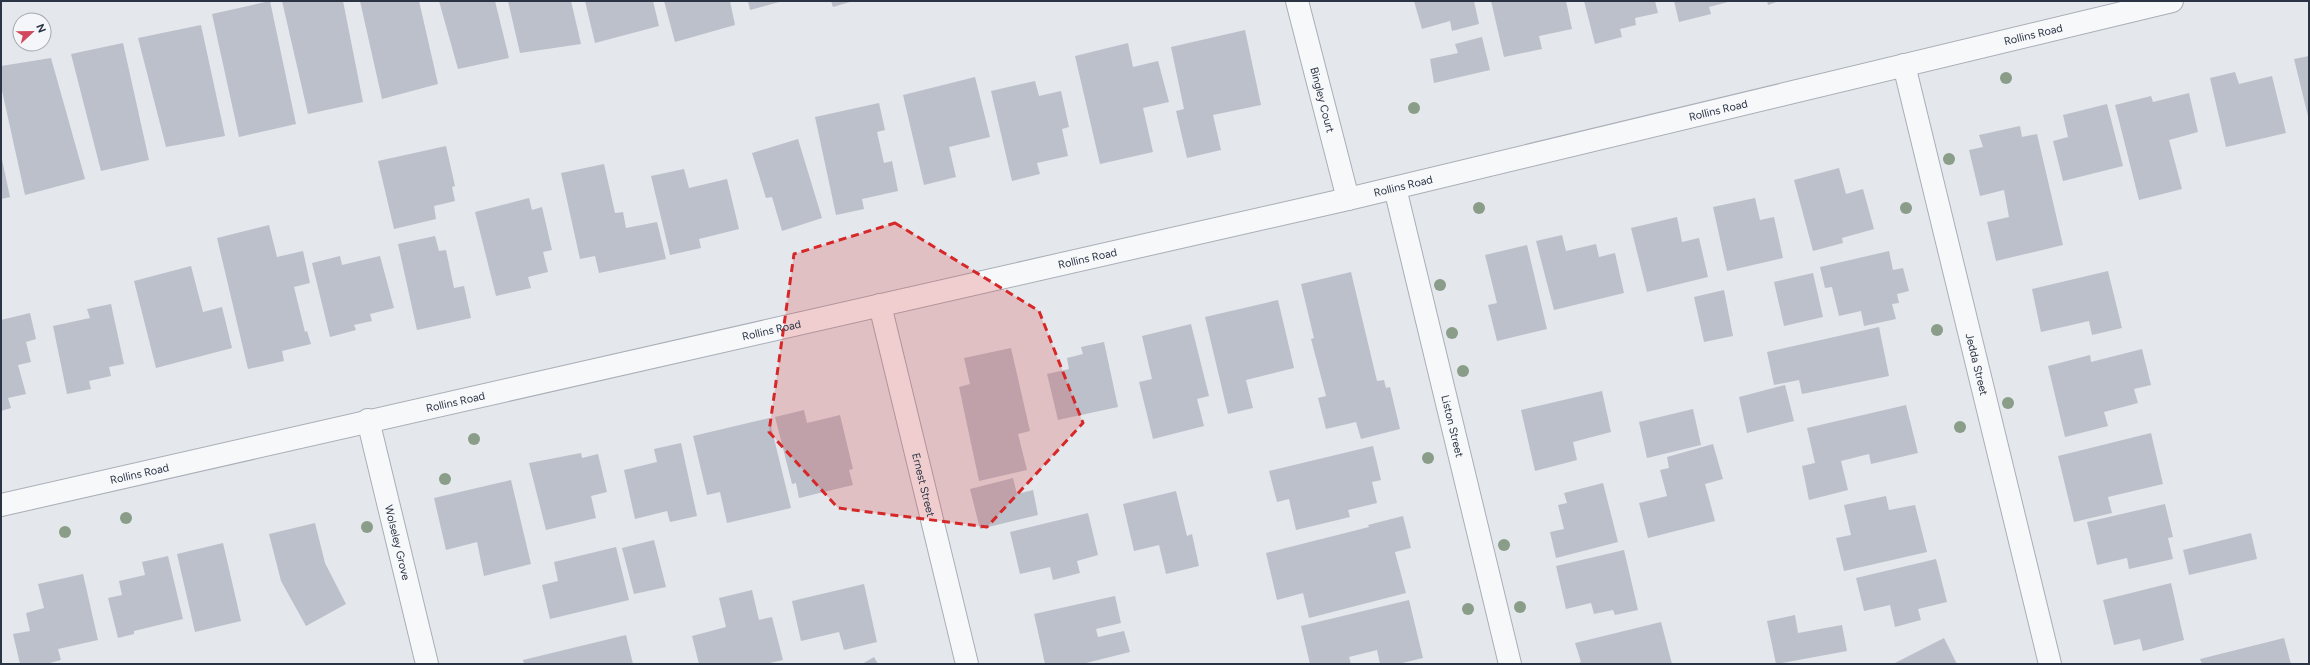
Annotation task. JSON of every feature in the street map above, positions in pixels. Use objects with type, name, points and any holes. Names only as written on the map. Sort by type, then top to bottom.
[{"type":"street","name":"Bingley Court","points":[[1297,1],[1348,199]]},
{"type":"street","name":"Rollins Road","points":[[1,505],[368,420],[1348,199],[2172,1]]},
{"type":"street","name":"Jedda Street","points":[[1904,65],[2050,664]]},
{"type":"street","name":"Liston Street","points":[[1395,188],[1510,664]]},
{"type":"street","name":"Ernest Street","points":[[880,305],[967,664]]},
{"type":"street","name":"Wolseley Grove","points":[[368,420],[427,664]]},
{"type":"highlighted area","points":[[895,223],[1039,311],[1083,423],[987,527],[838,508],[769,432],[794,254]]},
{"type":"building","points":[[270,1],[296,124],[239,137],[212,14]]},
{"type":"building","points":[[282,1],[343,1],[363,102],[308,114]]},
{"type":"building","points":[[360,1],[419,1],[438,84],[382,99]]},
{"type":"building","points":[[439,1],[495,1],[509,58],[458,69]]},
{"type":"building","points":[[508,1],[571,1],[581,44],[520,53]]},
{"type":"building","points":[[585,1],[653,1],[659,26],[595,43]]},
{"type":"building","points":[[664,1],[730,1],[735,25],[675,42]]},
{"type":"building","points":[[748,1],[783,1],[750,10]]},
{"type":"building","points":[[831,1],[853,1],[833,7]]},
{"type":"building","points":[[1414,1],[1474,1],[1479,24],[1452,31],[1450,21],[1422,29]]},
{"type":"building","points":[[1491,1],[1566,1],[1572,29],[1539,36],[1542,49],[1504,57]]},
{"type":"building","points":[[1584,1],[1655,1],[1658,13],[1635,18],[1636,25],[1620,29],[1622,37],[1595,44]]},
{"type":"building","points":[[1674,1],[1728,2],[1709,7],[1711,14],[1679,22]]},
{"type":"building","points":[[1767,1],[1779,1],[1768,5]]},
{"type":"building","points":[[201,25],[225,136],[166,147],[138,38]]},
{"type":"building","points":[[1245,30],[1261,105],[1213,115],[1221,150],[1187,158],[1176,111],[1184,109],[1171,47]]},
{"type":"building","points":[[1482,37],[1490,70],[1434,83],[1430,59],[1458,53],[1455,44]]},
{"type":"building","points":[[123,43],[149,160],[101,171],[71,54]]},
{"type":"building","points":[[1128,43],[1133,67],[1158,61],[1169,102],[1143,108],[1153,152],[1100,164],[1075,56]]},
{"type":"building","points":[[2309,56],[2309,116],[2308,116],[2294,59]]},
{"type":"building","points":[[51,58],[85,179],[25,195],[1,86],[1,66]]},
{"type":"building","points":[[2235,72],[2239,84],[2272,76],[2286,133],[2226,147],[2210,78]]},
{"type":"building","points":[[975,77],[990,137],[949,147],[956,177],[924,185],[903,95]]},
{"type":"building","points":[[1035,81],[1039,96],[1061,91],[1069,127],[1062,129],[1068,156],[1037,163],[1040,174],[1012,181],[991,91]]},
{"type":"building","points":[[2189,93],[2198,132],[2169,140],[2182,189],[2139,200],[2115,105],[2151,96],[2153,102]]},
{"type":"building","points":[[879,103],[885,130],[877,132],[884,163],[892,161],[898,191],[862,199],[864,209],[836,215],[815,117]]},
{"type":"building","points":[[2107,104],[2123,166],[2063,181],[2053,141],[2068,137],[2063,115]]},
{"type":"building","points":[[2020,126],[2022,137],[2037,134],[2063,245],[1996,261],[1987,222],[2009,217],[2004,190],[1980,196],[1969,150],[1983,147],[1979,135]]},
{"type":"building","points":[[798,139],[822,218],[782,231],[772,197],[766,198],[752,153]]},
{"type":"building","points":[[446,146],[455,186],[452,187],[455,201],[434,206],[436,219],[394,229],[378,161]]},
{"type":"building","points":[[1,155],[10,197],[1,199]]},
{"type":"building","points":[[604,164],[615,213],[623,212],[626,228],[657,222],[666,259],[599,273],[595,256],[580,259],[561,173]]},
{"type":"building","points":[[1839,168],[1846,194],[1863,189],[1874,229],[1842,238],[1843,243],[1813,251],[1794,180]]},
{"type":"building","points":[[684,169],[689,188],[727,179],[739,229],[699,239],[701,248],[670,255],[651,176]]},
{"type":"building","points":[[529,198],[532,210],[542,207],[552,250],[543,252],[548,272],[528,277],[531,288],[496,296],[475,212]]},
{"type":"building","points":[[1755,198],[1760,220],[1774,217],[1783,258],[1727,271],[1713,207]]},
{"type":"building","points":[[1677,217],[1682,242],[1699,238],[1708,277],[1647,292],[1631,228]]},
{"type":"building","points":[[269,225],[277,257],[303,251],[310,283],[294,287],[305,332],[307,331],[311,344],[282,351],[284,361],[248,369],[217,238]]},
{"type":"building","points":[[1562,235],[1566,251],[1596,244],[1599,257],[1615,253],[1624,293],[1554,310],[1536,241]]},
{"type":"building","points":[[435,236],[439,251],[446,250],[454,288],[464,286],[471,318],[417,330],[398,244]]},
{"type":"building","points":[[1527,245],[1547,329],[1497,341],[1488,305],[1497,303],[1485,255]]},
{"type":"building","points":[[1889,251],[1893,270],[1903,268],[1909,291],[1897,294],[1899,303],[1892,304],[1896,319],[1864,326],[1861,311],[1839,316],[1832,287],[1825,288],[1820,267]]},
{"type":"building","points":[[340,256],[342,265],[380,256],[394,308],[370,314],[372,321],[354,325],[356,330],[330,337],[312,263]]},
{"type":"building","points":[[191,266],[203,312],[222,307],[232,348],[156,368],[134,281]]},
{"type":"building","points":[[2108,271],[2122,328],[2092,335],[2089,321],[2041,332],[2032,289]]},
{"type":"building","points":[[1351,272],[1377,381],[1384,380],[1386,388],[1390,387],[1400,429],[1361,439],[1356,422],[1326,429],[1318,398],[1326,396],[1311,339],[1314,338],[1301,284]]},
{"type":"building","points":[[1813,273],[1823,317],[1784,326],[1774,282]]},
{"type":"building","points":[[1724,290],[1733,336],[1704,342],[1694,297]]},
{"type":"building","points":[[1278,300],[1294,368],[1246,380],[1253,408],[1228,414],[1205,317]]},
{"type":"building","points":[[111,304],[124,364],[109,367],[111,376],[89,381],[91,389],[67,394],[53,326],[90,318],[87,309]]},
{"type":"building","points":[[30,313],[36,339],[26,342],[31,362],[18,365],[26,394],[8,398],[11,408],[1,411],[1,320]]},
{"type":"building","points":[[1191,324],[1209,396],[1197,399],[1204,426],[1153,439],[1139,382],[1152,379],[1142,336]]},
{"type":"building","points":[[1879,327],[1889,376],[1802,394],[1799,380],[1774,385],[1767,352]]},
{"type":"building","points":[[1104,342],[1118,407],[1058,420],[1047,374],[1069,369],[1067,358],[1083,354],[1081,347]]},
{"type":"building","points":[[1011,348],[1030,431],[1018,434],[1027,470],[979,481],[959,387],[970,384],[964,358]]},
{"type":"building","points":[[2142,349],[2151,385],[2134,389],[2138,403],[2104,412],[2108,426],[2065,437],[2048,366],[2090,355],[2091,362]]},
{"type":"building","points":[[1785,385],[1794,421],[1747,433],[1739,397]]},
{"type":"building","points":[[1602,391],[1611,432],[1573,442],[1577,460],[1535,471],[1521,410]]},
{"type":"building","points":[[1906,405],[1918,453],[1871,464],[1869,454],[1841,461],[1848,490],[1809,500],[1802,466],[1815,463],[1807,428]]},
{"type":"building","points":[[1693,409],[1701,445],[1647,458],[1639,422]]},
{"type":"building","points":[[804,410],[807,423],[840,415],[853,469],[849,470],[853,485],[799,498],[796,483],[792,484],[775,417]]},
{"type":"building","points":[[769,418],[791,508],[727,523],[720,492],[707,495],[693,436]]},
{"type":"building","points":[[2151,433],[2163,484],[2108,497],[2112,513],[2074,522],[2058,456]]},
{"type":"building","points":[[681,443],[697,516],[670,522],[667,511],[635,519],[624,470],[657,462],[654,449]]},
{"type":"building","points":[[1713,444],[1723,479],[1705,484],[1715,521],[1648,538],[1639,503],[1667,496],[1660,470],[1669,468],[1667,457]]},
{"type":"building","points":[[1373,446],[1381,480],[1372,482],[1377,503],[1348,510],[1350,517],[1296,530],[1289,499],[1277,502],[1269,471]]},
{"type":"building","points":[[581,453],[582,458],[598,454],[607,492],[591,496],[596,518],[546,530],[529,463]]},
{"type":"building","points":[[1013,478],[1017,494],[1033,490],[1038,515],[980,529],[970,489]]},
{"type":"building","points":[[511,480],[531,564],[484,576],[477,542],[446,550],[434,498]]},
{"type":"building","points":[[1603,483],[1618,542],[1556,558],[1550,532],[1564,529],[1558,505],[1567,503],[1564,493]]},
{"type":"building","points":[[1176,491],[1187,536],[1192,534],[1199,566],[1166,574],[1159,545],[1134,551],[1123,504]]},
{"type":"building","points":[[1886,496],[1889,510],[1915,505],[1927,552],[1844,571],[1836,538],[1851,535],[1844,505]]},
{"type":"building","points":[[2165,504],[2173,537],[2168,538],[2173,559],[2129,569],[2127,558],[2097,565],[2087,522]]},
{"type":"building","points":[[1088,513],[1098,555],[1077,561],[1080,573],[1053,580],[1050,567],[1020,574],[1010,532]]},
{"type":"building","points":[[1403,516],[1411,548],[1395,552],[1406,593],[1309,618],[1303,593],[1277,600],[1266,553],[1369,527],[1368,525]]},
{"type":"building","points":[[315,523],[325,563],[346,604],[306,626],[281,581],[269,534]]},
{"type":"building","points":[[2251,533],[2257,559],[2189,575],[2183,550]]},
{"type":"building","points":[[654,540],[666,587],[634,594],[622,548]]},
{"type":"building","points":[[223,543],[241,621],[195,632],[177,554]]},
{"type":"building","points":[[616,547],[629,600],[550,619],[542,585],[558,581],[554,562]]},
{"type":"building","points":[[1624,550],[1638,610],[1615,615],[1613,610],[1594,614],[1591,603],[1566,609],[1556,566]]},
{"type":"building","points":[[168,556],[183,619],[134,631],[134,634],[118,638],[108,598],[122,595],[119,581],[145,575],[142,562]]},
{"type":"building","points":[[1936,559],[1947,602],[1918,609],[1921,620],[1895,627],[1890,605],[1864,611],[1856,578]]},
{"type":"building","points":[[83,574],[98,640],[58,649],[61,660],[46,664],[20,664],[13,634],[30,631],[26,613],[44,608],[38,584]]},
{"type":"building","points":[[2171,583],[2184,640],[2143,651],[2140,639],[2114,645],[2103,600]]},
{"type":"building","points":[[864,584],[877,642],[844,650],[839,632],[801,641],[792,601]]},
{"type":"building","points":[[752,590],[759,620],[772,617],[783,660],[765,664],[699,664],[692,636],[726,627],[719,598]]},
{"type":"building","points":[[1115,596],[1121,623],[1096,629],[1098,637],[1124,631],[1130,652],[1082,664],[1045,664],[1034,614]]},
{"type":"building","points":[[1409,600],[1423,658],[1398,664],[1380,664],[1377,650],[1349,657],[1351,664],[1310,664],[1301,626]]},
{"type":"building","points":[[1795,615],[1798,633],[1842,625],[1847,651],[1776,664],[1767,621]]},
{"type":"building","points":[[1661,622],[1672,664],[1576,664],[1581,662],[1575,643]]},
{"type":"building","points":[[626,635],[633,664],[524,664],[523,660]]},
{"type":"building","points":[[1944,638],[1957,664],[1893,664]]},
{"type":"building","points":[[2284,638],[2291,664],[2202,664],[2200,659]]},
{"type":"building","points":[[874,657],[878,664],[862,664]]}]
